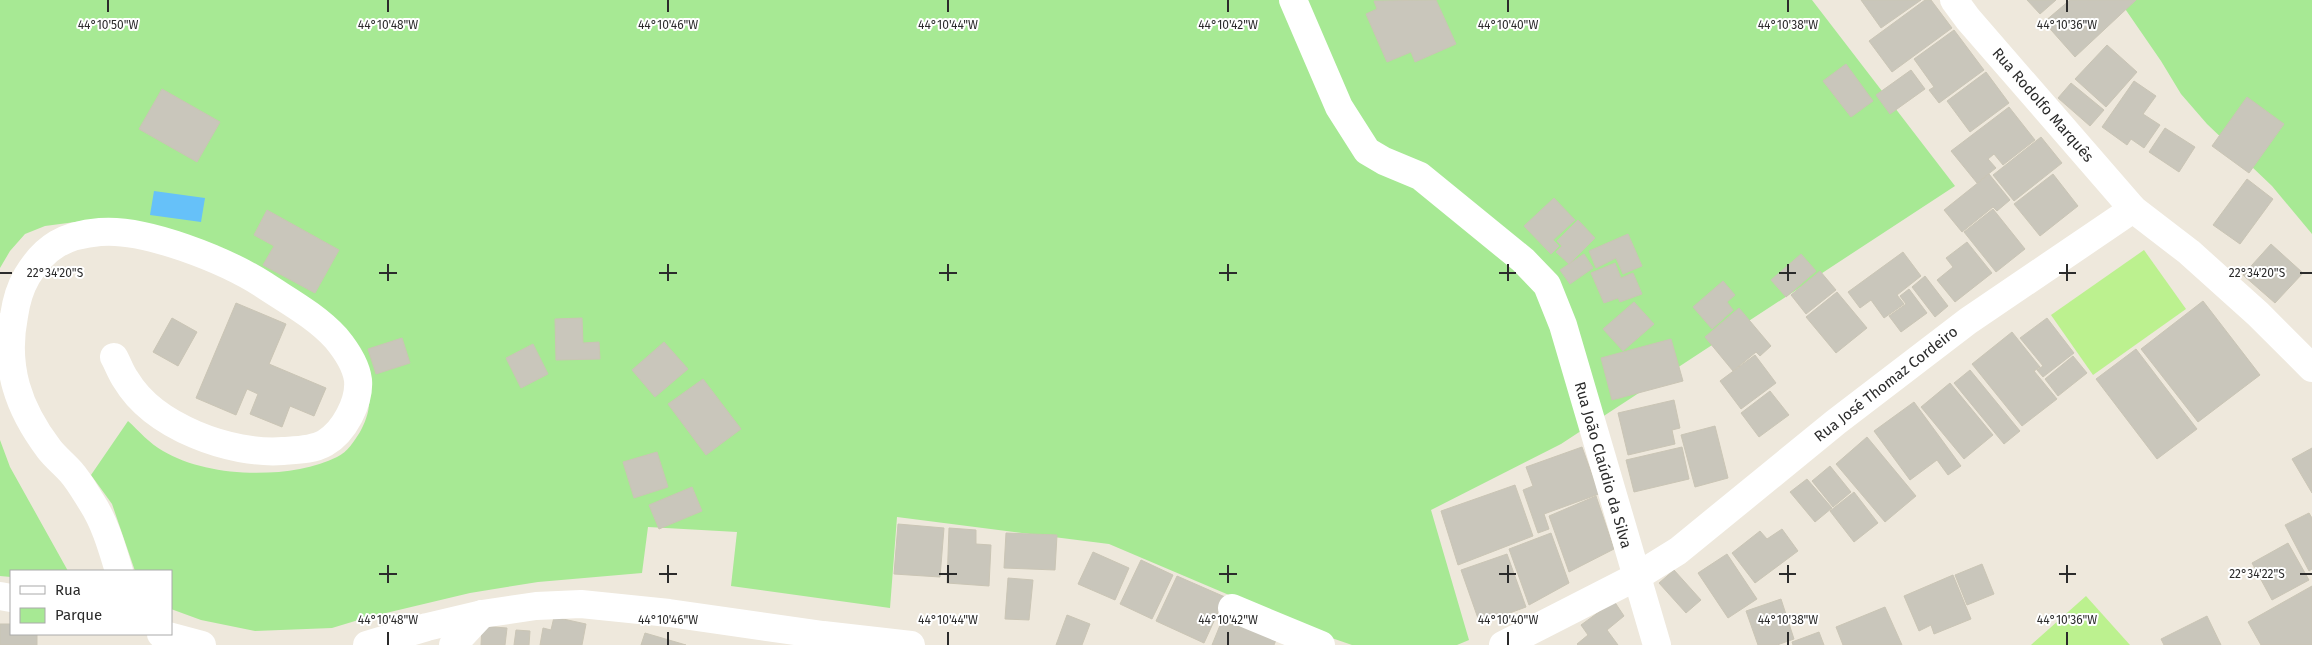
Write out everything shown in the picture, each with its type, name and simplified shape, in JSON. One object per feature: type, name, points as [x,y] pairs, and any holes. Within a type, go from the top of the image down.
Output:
[{"type":"street","name":"Rua João Claúdio da Silva","points":[[1294,0],[1339,107],[1366,150],[1384,161],[1420,176],[1523,260],[1547,285],[1563,325],[1657,645]]},
{"type":"street","name":"Rua Rodolfo Marquês","points":[[1954,0],[1968,19],[2133,209]]},
{"type":"street","points":[[2133,209],[2189,252],[2258,314],[2312,368]]},
{"type":"street","name":"Rua José Thomaz Cordeiro","points":[[1503,645],[1636,577],[1678,551],[1836,422],[1968,321],[2133,209]]},
{"type":"street","points":[[114,357],[126,382],[163,417],[191,434],[233,446],[269,452],[302,449],[324,444],[342,429],[354,403],[358,382],[351,359],[336,338],[303,310],[257,281],[209,257],[130,232],[101,232],[74,236],[52,246],[36,260],[24,281],[16,302],[9,357],[13,381],[22,406],[32,423],[50,450],[71,472],[94,505],[110,540],[119,570]]},
{"type":"street","points":[[367,645],[427,627],[482,614],[536,606],[581,604],[669,613],[911,645]]},
{"type":"street","points":[[1232,608],[1321,645]]},
{"type":"street","points":[[453,645],[482,614]]},
{"type":"street","points":[[164,635],[202,645]]},
{"type":"green space","points":[[0,0],[1812,0],[1955,186],[1561,444],[1431,510],[1469,640],[1457,645],[1352,645],[1323,635],[1109,544],[897,517],[890,608],[731,586],[737,532],[648,527],[642,573],[538,582],[470,593],[365,618],[332,628],[255,631],[201,620],[172,609],[172,570],[135,570],[112,504],[91,475],[128,421],[149,441],[163,451],[181,460],[225,471],[249,473],[296,470],[341,455],[353,443],[360,432],[369,408],[367,385],[352,337],[98,219],[45,226],[25,234],[10,251],[0,268]]},
{"type":"green space","points":[[2119,0],[2312,0],[2312,234],[2272,186],[2207,124],[2181,94]]},
{"type":"green space","points":[[2144,250],[2186,309],[2093,375],[2051,315]]},
{"type":"green space","points":[[0,440],[10,467],[67,570],[10,570],[10,577],[0,576]]},
{"type":"green space","points":[[2086,596],[2130,645],[2031,645]]},
{"type":"water","points":[[154,191],[205,198],[201,222],[150,215]]},
{"type":"building","points":[[1436,0],[1456,44],[1415,62],[1411,52],[1387,62],[1366,14],[1377,9],[1374,1]]},
{"type":"building","points":[[1861,0],[1921,0],[1881,28]]},
{"type":"building","points":[[1925,0],[1931,0],[1952,28],[1892,72],[1869,41]]},
{"type":"building","points":[[2027,0],[2056,0],[2040,14]]},
{"type":"building","points":[[2070,0],[2136,0],[2075,57],[2044,22]]},
{"type":"building","points":[[1954,30],[1984,70],[1939,103],[1929,90],[1934,87],[1914,59]]},
{"type":"building","points":[[2107,45],[2137,72],[2106,107],[2075,79]]},
{"type":"building","points":[[1846,64],[1873,101],[1851,117],[1823,81]]},
{"type":"building","points":[[1911,70],[1925,89],[1890,114],[1876,95]]},
{"type":"building","points":[[1986,72],[2009,103],[1970,132],[1947,101]]},
{"type":"building","points":[[2134,81],[2156,96],[2143,114],[2160,125],[2144,148],[2131,139],[2127,145],[2102,127]]},
{"type":"building","points":[[2071,83],[2104,110],[2090,126],[2058,98]]},
{"type":"building","points":[[162,89],[220,122],[197,162],[139,129]]},
{"type":"building","points":[[2247,97],[2284,124],[2249,173],[2212,146]]},
{"type":"building","points":[[2009,107],[2035,140],[2003,165],[1994,154],[1988,159],[1996,168],[1977,183],[1951,151]]},
{"type":"building","points":[[2165,128],[2195,147],[2179,172],[2149,152]]},
{"type":"building","points":[[2041,137],[2062,163],[2014,201],[1993,175]]},
{"type":"building","points":[[1989,174],[2010,200],[1997,211],[1993,207],[1962,232],[1944,210]]},
{"type":"building","points":[[2053,174],[2078,206],[2040,236],[2014,204]]},
{"type":"building","points":[[2247,179],[2273,199],[2240,244],[2213,225]]},
{"type":"building","points":[[1554,198],[1575,220],[1553,240],[1559,246],[1551,254],[1524,226]]},
{"type":"building","points":[[1993,209],[2025,249],[1996,272],[1964,232]]},
{"type":"building","points":[[267,210],[339,250],[315,293],[263,265],[274,246],[254,235]]},
{"type":"building","points":[[1578,220],[1595,238],[1569,264],[1556,252],[1562,246],[1557,241]]},
{"type":"building","points":[[1628,234],[1642,266],[1623,274],[1616,258],[1596,268],[1589,251]]},
{"type":"building","points":[[1967,242],[1992,273],[1955,302],[1937,280],[1953,267],[1946,258]]},
{"type":"building","points":[[2271,244],[2303,273],[2275,303],[2243,275]]},
{"type":"building","points":[[1903,252],[1921,276],[1897,295],[1904,304],[1884,318],[1871,300],[1860,308],[1848,292]]},
{"type":"building","points":[[1584,254],[1593,268],[1570,284],[1560,270]]},
{"type":"building","points":[[1801,254],[1816,271],[1786,297],[1771,280]]},
{"type":"building","points":[[1615,263],[1621,278],[1633,273],[1642,294],[1620,302],[1618,298],[1604,303],[1591,273]]},
{"type":"building","points":[[1820,271],[1836,290],[1806,314],[1791,295]]},
{"type":"building","points":[[1925,276],[1948,306],[1935,317],[1912,287]]},
{"type":"building","points":[[1723,281],[1735,295],[1727,302],[1733,310],[1712,329],[1693,307]]},
{"type":"building","points":[[1909,289],[1927,313],[1901,332],[1889,316],[1906,304],[1900,296]]},
{"type":"building","points":[[1837,292],[1867,328],[1836,353],[1806,317]]},
{"type":"building","points":[[2203,301],[2260,375],[2198,422],[2141,349]]},
{"type":"building","points":[[1634,302],[1654,324],[1623,351],[1603,329]]},
{"type":"building","points":[[236,303],[286,324],[269,364],[326,388],[314,416],[290,406],[282,427],[250,414],[258,394],[247,389],[236,415],[196,398]]},
{"type":"building","points":[[1739,308],[1771,346],[1760,356],[1756,352],[1733,371],[1705,337]]},
{"type":"building","points":[[172,318],[197,332],[178,366],[153,352]]},
{"type":"building","points":[[582,318],[583,343],[599,342],[600,359],[556,360],[555,319]]},
{"type":"building","points":[[2047,318],[2074,353],[2043,377],[2037,370],[2043,366],[2020,338]]},
{"type":"building","points":[[2012,332],[2040,367],[2034,371],[2057,399],[2022,426],[1972,364]]},
{"type":"building","points":[[402,338],[410,363],[376,374],[368,349]]},
{"type":"building","points":[[1671,339],[1683,381],[1612,400],[1601,358]]},
{"type":"building","points":[[664,342],[688,369],[655,397],[632,370]]},
{"type":"building","points":[[533,344],[548,374],[521,388],[506,358]]},
{"type":"building","points":[[2136,349],[2197,429],[2157,459],[2096,379]]},
{"type":"building","points":[[1755,355],[1776,383],[1741,409],[1720,381]]},
{"type":"building","points":[[2073,356],[2087,373],[2058,396],[2045,379]]},
{"type":"building","points":[[1970,370],[2020,431],[2004,444],[1954,383]]},
{"type":"building","points":[[703,379],[741,429],[706,455],[668,404]]},
{"type":"building","points":[[1950,383],[1993,435],[1964,459],[1921,407]]},
{"type":"building","points":[[1770,391],[1789,415],[1759,437],[1741,413]]},
{"type":"building","points":[[1674,400],[1680,428],[1672,430],[1675,444],[1628,455],[1618,413]]},
{"type":"building","points":[[1914,402],[1961,466],[1948,475],[1937,460],[1910,480],[1874,431]]},
{"type":"building","points":[[1715,426],[1728,478],[1695,487],[1681,435]]},
{"type":"building","points":[[1867,437],[1916,496],[1885,522],[1836,464]]},
{"type":"building","points":[[1582,447],[1599,494],[1544,514],[1549,529],[1538,533],[1523,490],[1533,486],[1526,467]]},
{"type":"building","points":[[1682,447],[1689,479],[1634,492],[1626,460]]},
{"type":"building","points":[[2312,448],[2312,493],[2292,459]]},
{"type":"building","points":[[657,452],[668,487],[634,498],[623,462]]},
{"type":"building","points":[[1830,466],[1851,492],[1833,507],[1812,481]]},
{"type":"building","points":[[1807,479],[1832,508],[1815,522],[1790,492]]},
{"type":"building","points":[[1515,485],[1533,536],[1458,565],[1441,511]]},
{"type":"building","points":[[692,487],[702,511],[659,529],[649,505]]},
{"type":"building","points":[[1854,492],[1878,523],[1854,542],[1830,511]]},
{"type":"building","points":[[1596,496],[1614,549],[1569,572],[1549,516]]},
{"type":"building","points":[[2309,513],[2312,518],[2312,569],[2309,571],[2285,525]]},
{"type":"building","points":[[898,524],[944,528],[940,577],[894,574]]},
{"type":"building","points":[[949,528],[976,530],[976,544],[991,545],[989,586],[947,583]]},
{"type":"building","points":[[1782,529],[1798,551],[1755,583],[1732,553],[1760,531],[1767,539]]},
{"type":"building","points":[[1006,533],[1057,535],[1055,570],[1004,568]]},
{"type":"building","points":[[1551,533],[1569,583],[1529,605],[1509,549]]},
{"type":"building","points":[[2288,543],[2309,580],[2272,600],[2252,563]]},
{"type":"building","points":[[1093,552],[1129,568],[1115,600],[1078,584]]},
{"type":"building","points":[[1507,554],[1526,607],[1480,624],[1461,570]]},
{"type":"building","points":[[1727,554],[1757,599],[1728,618],[1698,573]]},
{"type":"building","points":[[1141,560],[1173,575],[1152,619],[1120,604]]},
{"type":"building","points":[[1982,564],[1994,594],[1967,605],[1955,575]]},
{"type":"building","points":[[1674,570],[1701,600],[1686,613],[1659,583]]},
{"type":"building","points":[[1953,575],[1971,619],[1934,634],[1931,625],[1919,631],[1904,596]]},
{"type":"building","points":[[1177,576],[1225,597],[1204,643],[1156,621]]},
{"type":"building","points":[[1008,578],[1033,580],[1029,620],[1005,619]]},
{"type":"building","points":[[2312,586],[2312,645],[2261,645],[2248,622]]},
{"type":"building","points":[[1781,599],[1794,639],[1777,645],[1758,645],[1746,611]]},
{"type":"building","points":[[1614,601],[1624,616],[1607,630],[1618,645],[1578,645],[1588,635],[1581,625]]},
{"type":"building","points":[[1885,607],[1902,645],[1843,645],[1836,627]]},
{"type":"building","points":[[1067,615],[1090,624],[1082,645],[1056,645]]},
{"type":"building","points":[[2207,616],[2221,645],[2164,645],[2161,639]]},
{"type":"building","points":[[554,617],[586,624],[582,645],[540,645],[543,628],[551,630]]},
{"type":"building","points":[[1223,618],[1276,640],[1274,645],[1212,645]]},
{"type":"building","points":[[0,624],[10,624],[10,635],[37,635],[37,645],[0,645]]},
{"type":"building","points":[[482,626],[507,628],[505,645],[481,645]]},
{"type":"building","points":[[516,630],[530,631],[529,645],[514,645]]},
{"type":"building","points":[[1819,632],[1824,645],[1793,645],[1792,642]]},
{"type":"building","points":[[645,633],[686,645],[641,645]]}]
